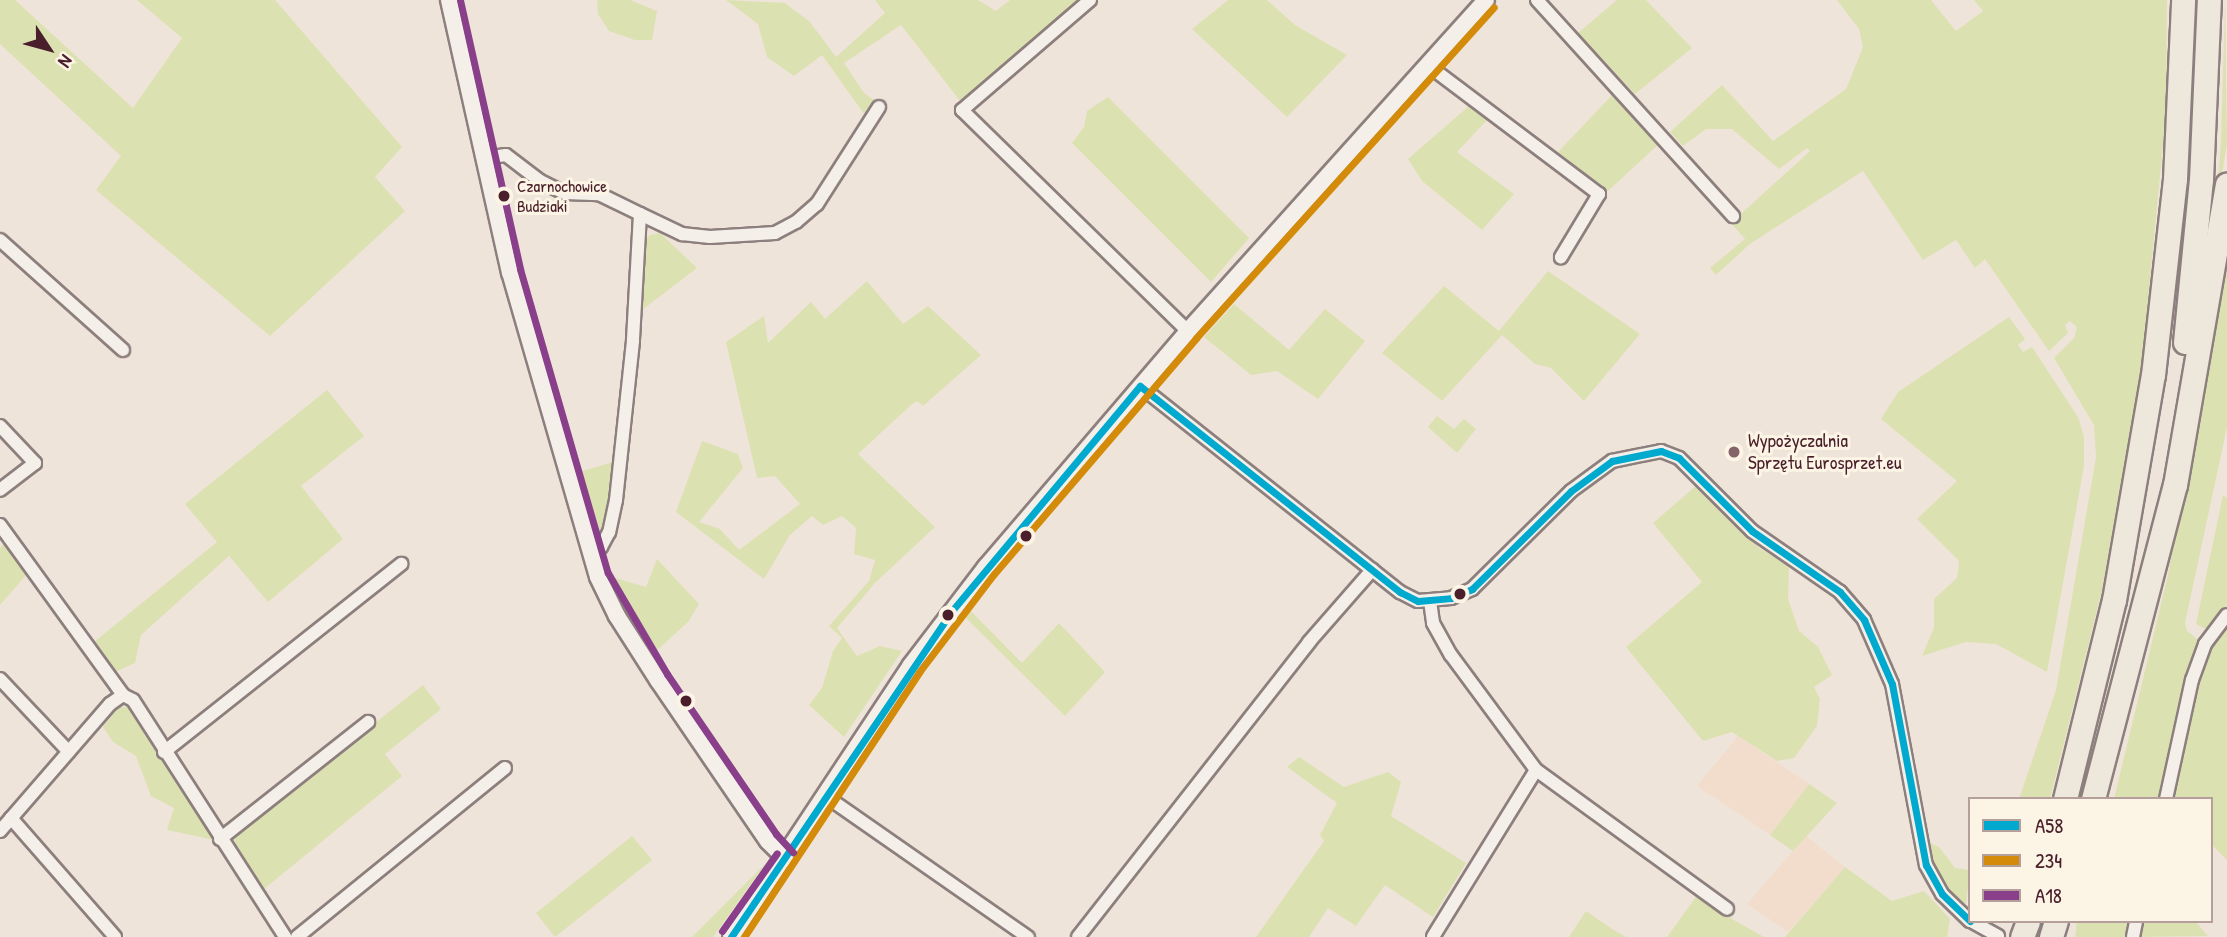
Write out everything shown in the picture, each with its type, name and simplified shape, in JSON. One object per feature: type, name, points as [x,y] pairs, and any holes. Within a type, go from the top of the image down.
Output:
[{"type":"highway","points":[[2065,797],[2114,600],[2154,375],[2175,179],[2183,0]]},
{"type":"highway","points":[[2140,607],[2189,309],[2205,119],[2209,0]]},
{"type":"highway","points":[[2092,797],[2140,607],[2175,485],[2227,184]]},
{"type":"street","points":[[449,0],[510,272],[590,553],[604,593],[626,632],[768,841],[786,859]]},
{"type":"street","points":[[1090,0],[962,110],[1188,331]]},
{"type":"street","points":[[731,937],[950,613],[1188,331],[1486,0]]},
{"type":"street","points":[[1537,0],[1616,82],[1733,216]]},
{"type":"street","points":[[1429,66],[1598,194],[1561,257]]},
{"type":"street","points":[[484,158],[506,155],[540,181],[565,193],[599,194],[682,234],[710,237],[775,233],[796,222],[817,204],[879,107]]},
{"type":"street","points":[[590,553],[605,540],[616,499],[633,341],[640,214]]},
{"type":"street","points":[[0,240],[123,350]]},
{"type":"street","points":[[1140,386],[1409,597],[1430,601],[1472,589],[1571,491],[1612,461],[1661,451],[1679,458],[1741,521],[1840,592],[1864,620],[1892,684],[1926,865],[1942,894],[1968,919]]},
{"type":"street","points":[[0,426],[35,463],[0,490]]},
{"type":"street","points":[[0,526],[123,695],[132,700],[285,937]]},
{"type":"street","points":[[164,752],[401,564]]},
{"type":"street","points":[[1078,937],[1309,642],[1373,570]]},
{"type":"street","points":[[1430,601],[1433,623],[1451,655],[1536,770],[1727,909]]},
{"type":"street","points":[[2165,797],[2192,680],[2205,644],[2227,615]]},
{"type":"street","points":[[0,679],[69,752]]},
{"type":"street","points":[[0,831],[123,695]]},
{"type":"street","points":[[220,839],[368,722]]},
{"type":"street","points":[[297,937],[505,768]]},
{"type":"street","points":[[1433,937],[1536,770]]},
{"type":"street","points":[[827,797],[1028,937]]},
{"type":"street","points":[[11,818],[115,937]]},
{"type":"street","points":[[1974,923],[1998,936]]},
{"type":"shaded area","points":[[1738,736],[1809,784],[1770,835],[1697,786]]},
{"type":"shaded area","points":[[1806,836],[1845,867],[1788,932],[1747,904]]},
{"type":"green space","points":[[0,0],[15,0],[133,108],[182,38],[137,0],[275,0],[402,147],[375,177],[405,211],[270,336],[96,190],[121,156],[0,44]]},
{"type":"green space","points":[[597,0],[630,0],[657,11],[652,40],[635,40],[609,31],[598,14]]},
{"type":"green space","points":[[726,0],[785,3],[810,22],[836,57],[885,13],[875,0],[978,0],[996,11],[1010,0],[1083,0],[961,102],[901,25],[844,63],[864,93],[878,103],[867,118],[822,55],[794,76],[767,57],[758,24]]},
{"type":"green space","points":[[1228,0],[1267,0],[1295,25],[1347,55],[1287,117],[1192,29]]},
{"type":"green space","points":[[1617,0],[1646,0],[1692,48],[1635,94],[1578,33]]},
{"type":"green space","points":[[1837,0],[1931,0],[1956,31],[1983,11],[1974,0],[2167,0],[2166,115],[2141,370],[2102,590],[2050,797],[2020,797],[2056,690],[2096,457],[2094,425],[2054,358],[2074,338],[2077,327],[2070,321],[2065,325],[2068,333],[2049,351],[1985,259],[1975,268],[1956,240],[1923,260],[1863,171],[1750,244],[1716,275],[1710,268],[1745,239],[1731,223],[1810,151],[1807,148],[1779,169],[1732,129],[1706,129],[1683,146],[1670,132],[1722,85],[1773,141],[1846,89],[1863,47],[1859,29]]},
{"type":"green space","points":[[2225,0],[2227,144],[2215,215],[2221,142]]},
{"type":"green space","points":[[1616,91],[1661,142],[1608,191],[1558,152]]},
{"type":"green space","points":[[1108,97],[1249,238],[1211,282],[1072,143],[1084,127],[1087,111]]},
{"type":"green space","points":[[1469,106],[1488,119],[1457,152],[1514,194],[1482,230],[1422,181],[1408,159]]},
{"type":"green space","points":[[660,233],[697,268],[642,310],[641,244],[650,235]]},
{"type":"green space","points":[[2227,238],[2227,427],[2185,623],[2187,631],[2201,642],[2162,797],[2114,797],[2168,575]]},
{"type":"green space","points":[[1548,271],[1640,334],[1584,401],[1551,368],[1535,364],[1502,335],[1442,401],[1382,353],[1444,286],[1499,331]]},
{"type":"green space","points":[[867,281],[903,324],[928,306],[981,355],[923,406],[917,401],[911,405],[858,454],[935,527],[875,583],[837,628],[857,656],[880,646],[902,651],[844,737],[809,705],[822,688],[833,651],[842,638],[829,626],[869,581],[875,560],[854,554],[856,528],[842,516],[823,525],[812,516],[790,535],[764,579],[676,512],[702,441],[738,454],[743,468],[699,522],[720,529],[739,550],[800,504],[775,476],[757,478],[726,342],[764,316],[768,343],[811,302],[825,319]]},
{"type":"green space","points":[[1234,304],[1289,350],[1325,309],[1365,341],[1318,399],[1277,371],[1251,375],[1204,337]]},
{"type":"green space","points":[[2009,317],[2025,339],[2018,345],[2023,352],[2032,347],[2078,417],[2084,437],[2084,466],[2047,672],[1996,644],[1966,642],[1922,656],[1934,628],[1934,599],[1957,578],[1959,561],[1917,519],[1957,481],[1881,419],[1898,392]]},
{"type":"green space","points":[[327,390],[364,436],[301,486],[343,539],[268,602],[229,556],[141,635],[135,663],[115,672],[94,642],[217,542],[185,504]]},
{"type":"green space","points":[[1437,416],[1454,429],[1464,419],[1476,429],[1457,453],[1428,427]]},
{"type":"green space","points":[[613,462],[611,506],[601,536],[594,538],[579,472]]},
{"type":"green space","points":[[1697,485],[1759,548],[1789,566],[1788,599],[1799,631],[1818,647],[1832,675],[1814,687],[1820,699],[1817,726],[1794,758],[1777,761],[1732,732],[1703,741],[1626,647],[1702,582],[1653,523]]},
{"type":"green space","points":[[2223,495],[2227,498],[2227,606],[2206,629],[2196,624]]},
{"type":"green space","points":[[4,543],[28,573],[0,605],[0,548]]},
{"type":"green space","points":[[657,559],[699,604],[689,621],[652,655],[640,642],[608,576],[646,587]]},
{"type":"green space","points":[[967,607],[1022,663],[1059,623],[1105,672],[1065,716],[962,614]]},
{"type":"green space","points":[[2227,626],[2227,860],[2213,846],[2213,797],[2171,797],[2209,648]]},
{"type":"green space","points":[[423,685],[441,709],[385,754],[402,776],[264,889],[233,848],[237,832]]},
{"type":"green space","points":[[119,707],[130,707],[219,841],[167,830],[174,808],[151,796],[136,756],[113,742],[103,727]]},
{"type":"green space","points":[[1299,757],[1344,787],[1388,772],[1401,782],[1391,816],[1466,863],[1433,917],[1385,885],[1356,926],[1328,908],[1309,937],[1256,937],[1324,841],[1320,835],[1337,803],[1287,767]]},
{"type":"green space","points":[[1809,784],[1837,803],[1793,851],[1770,835]]},
{"type":"green space","points":[[632,836],[652,860],[555,937],[536,913]]},
{"type":"green space","points":[[1928,842],[1939,847],[1955,868],[1968,870],[1966,904],[1954,896],[1935,868]]},
{"type":"green space","points":[[766,863],[713,937],[692,937]]},
{"type":"green space","points":[[1845,867],[1892,901],[1924,891],[1950,919],[1947,937],[1785,937]]},
{"type":"green space","points":[[1698,894],[1732,919],[1764,937],[1667,937]]},
{"type":"green space","points":[[1586,911],[1612,929],[1626,937],[1569,937]]},
{"type":"green space","points":[[2077,923],[2130,923],[2127,937],[2075,937]]},
{"type":"green space","points":[[2142,923],[2197,923],[2208,936],[2139,937]]},
{"type":"transit line","name":"A18","points":[[460,0],[520,269],[608,573],[667,674],[776,834],[793,852]]},
{"type":"transit line","name":"234","points":[[744,937],[920,671],[994,574],[1196,338],[1494,7]]},
{"type":"transit line","name":"A58","points":[[1140,386],[1400,592],[1418,601],[1451,598],[1472,589],[1571,491],[1612,461],[1661,451],[1679,458],[1752,531],[1840,592],[1864,620],[1892,684],[1926,865],[1942,894],[1968,919]]},
{"type":"transit line","name":"A58","points":[[731,937],[950,613],[1140,386]]},
{"type":"transit line","name":"A18","points":[[722,931],[777,853]]},
{"type":"place","name":"Czarnochowice Budziaki","points":[[504,196]]},
{"type":"place","name":"Wypożyczalnia Sprzętu Eurosprzet.eu","points":[[1734,452]]}]
